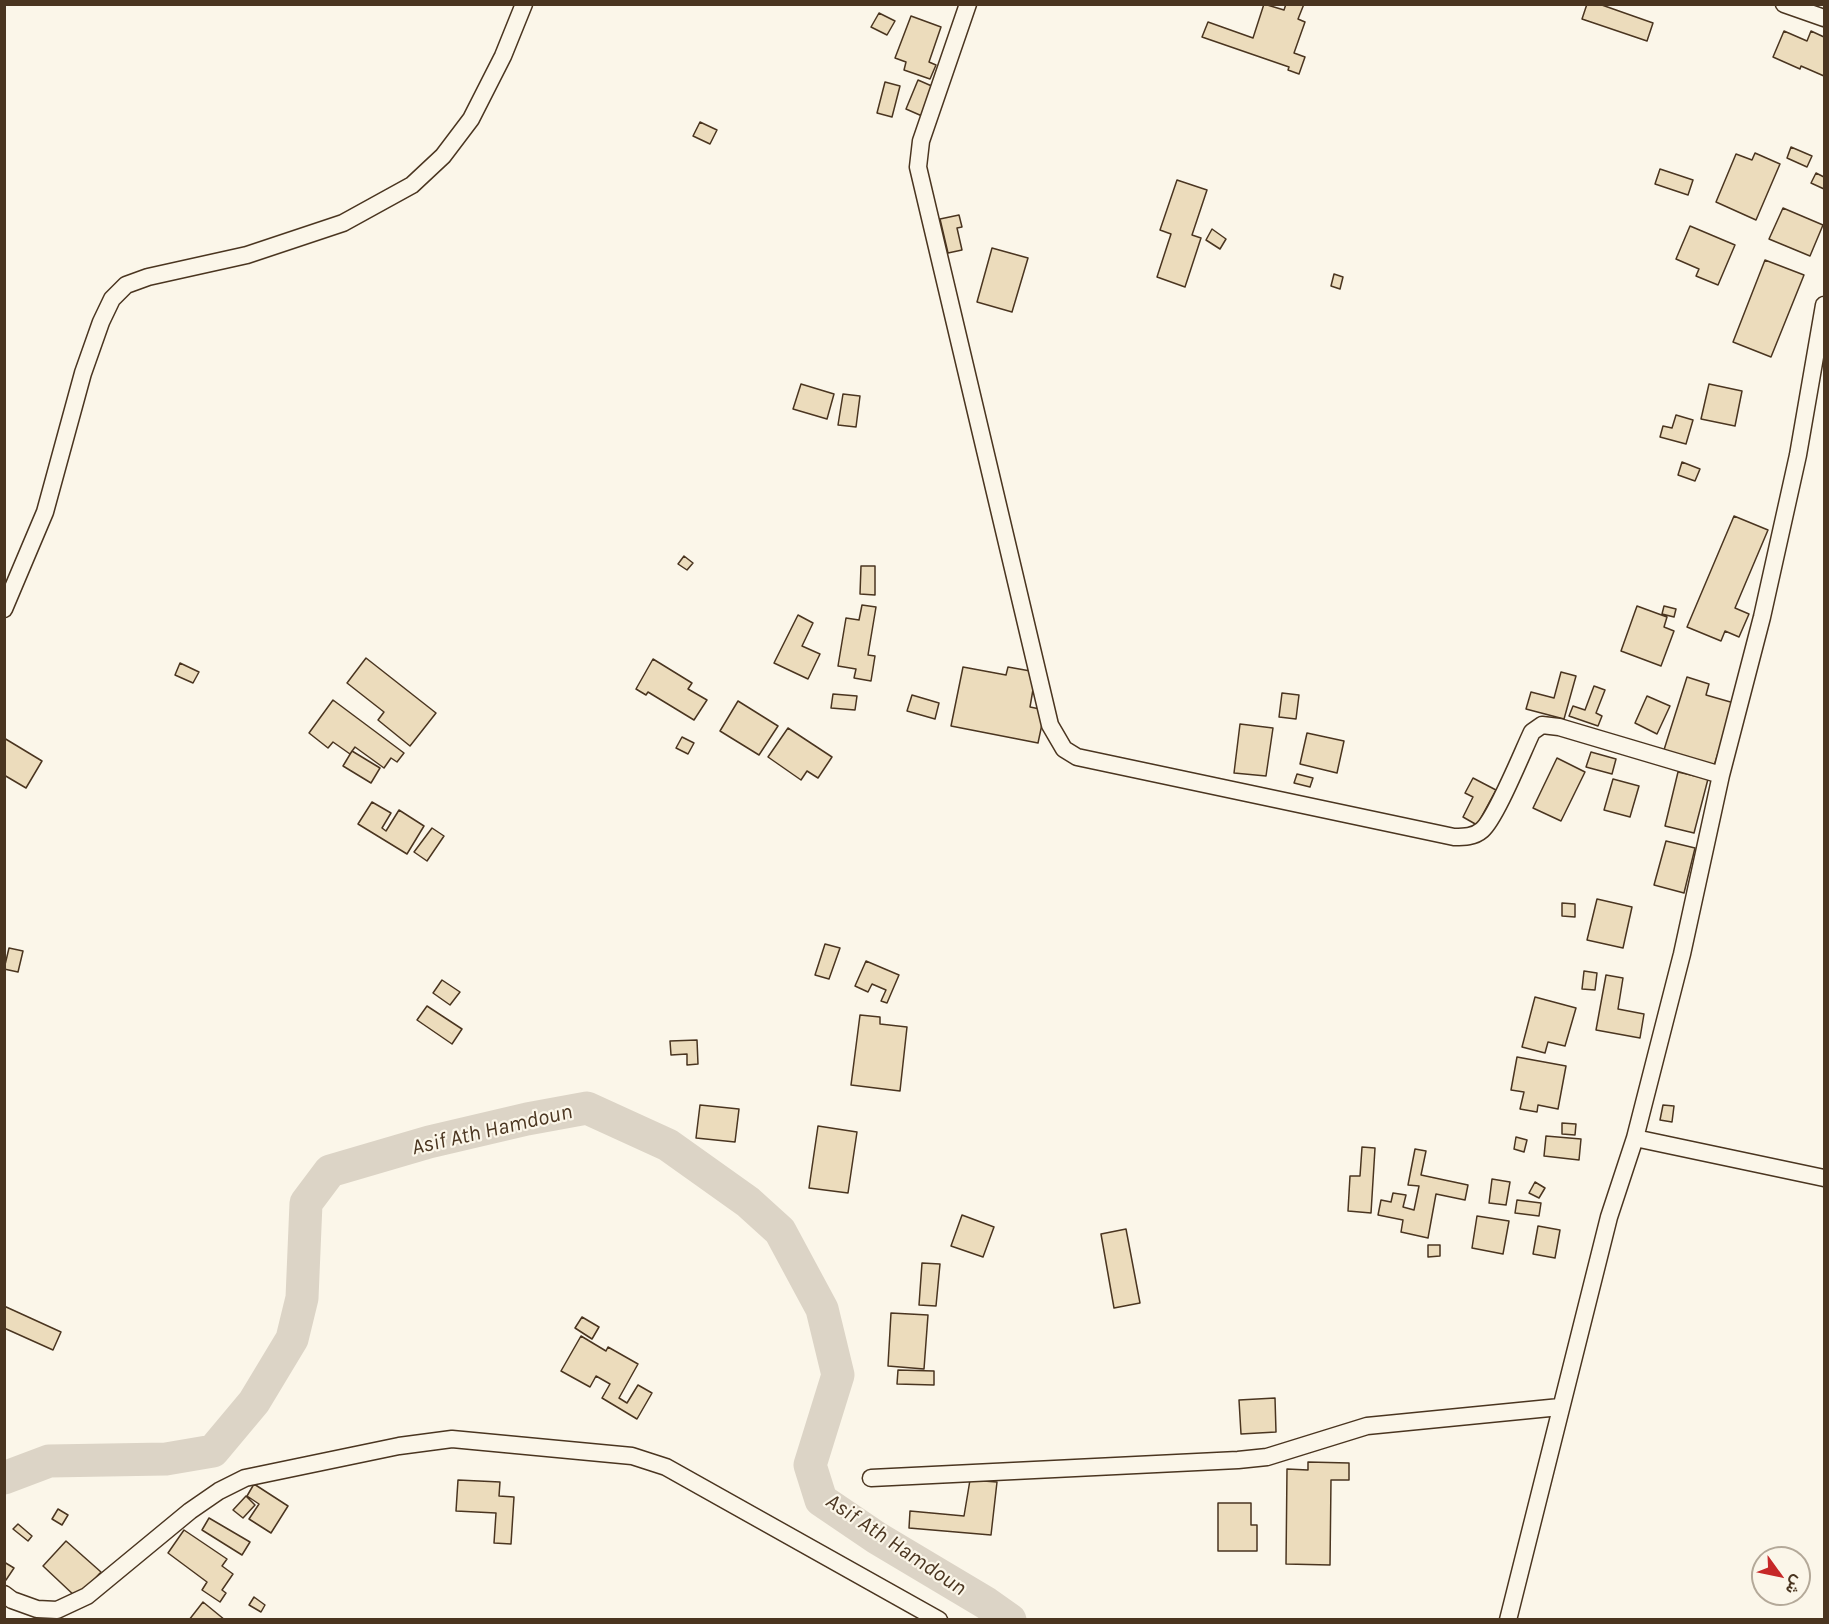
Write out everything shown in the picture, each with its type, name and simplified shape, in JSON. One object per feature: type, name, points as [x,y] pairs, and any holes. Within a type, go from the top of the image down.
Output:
[{"type":"street","points":[[4,609],[45,512],[83,373],[101,322],[112,300],[126,285],[148,277],[247,255],[343,223],[412,185],[442,156],[471,119],[503,56],[524,4]]},
{"type":"street","points":[[968,4],[921,141],[918,167],[1050,726],[1064,749],[1077,757],[1454,837],[1470,837],[1482,830],[1493,813],[1532,732],[1542,725],[1559,727],[1721,775]]},
{"type":"street","points":[[1784,4],[1824,18]]},
{"type":"street","points":[[1508,1620],[1609,1217],[1635,1138],[1682,954],[1721,775],[1762,617],[1795,466],[1824,305]]},
{"type":"street","points":[[1635,1138],[1824,1178]]},
{"type":"street","points":[[871,1478],[1238,1460],[1267,1457],[1367,1426],[1560,1407]]},
{"type":"street","points":[[4,1594],[40,1614],[57,1610],[87,1596],[190,1511],[219,1491],[245,1478],[399,1446],[452,1439],[632,1456],[666,1467],[939,1620]]},
{"type":"building","points":[[1264,4],[1284,10],[1286,4],[1304,4],[1298,19],[1305,22],[1294,53],[1305,57],[1299,74],[1288,70],[1289,67],[1202,37],[1208,22],[1253,38]]},
{"type":"building","points":[[1587,4],[1599,4],[1653,23],[1647,41],[1582,19]]},
{"type":"building","points":[[879,13],[895,21],[887,35],[871,27]]},
{"type":"building","points":[[911,16],[941,27],[929,62],[936,65],[930,79],[904,70],[906,62],[895,58]]},
{"type":"building","points":[[1784,31],[1807,41],[1811,31],[1824,37],[1824,76],[1801,66],[1800,69],[1773,57]]},
{"type":"building","points":[[918,80],[934,87],[922,116],[906,109]]},
{"type":"building","points":[[885,82],[900,86],[892,117],[877,113]]},
{"type":"building","points":[[700,122],[717,130],[710,144],[693,136]]},
{"type":"building","points":[[1791,147],[1812,156],[1807,167],[1787,158]]},
{"type":"building","points":[[1755,153],[1780,164],[1756,220],[1716,202],[1736,154],[1752,160]]},
{"type":"building","points":[[1660,169],[1693,180],[1688,195],[1655,184]]},
{"type":"building","points":[[1816,173],[1824,177],[1824,189],[1811,183]]},
{"type":"building","points":[[1177,180],[1207,190],[1192,235],[1201,238],[1185,287],[1157,277],[1171,234],[1160,230]]},
{"type":"building","points":[[1783,208],[1823,225],[1810,256],[1769,239]]},
{"type":"building","points":[[959,215],[962,227],[957,228],[962,250],[948,253],[940,219]]},
{"type":"building","points":[[1690,226],[1735,245],[1718,285],[1696,276],[1699,269],[1676,259]]},
{"type":"building","points":[[1212,229],[1226,239],[1220,249],[1206,240]]},
{"type":"building","points":[[992,248],[1028,258],[1012,312],[977,302]]},
{"type":"building","points":[[1765,260],[1804,275],[1771,357],[1733,342]]},
{"type":"building","points":[[1334,274],[1343,277],[1340,289],[1331,286]]},
{"type":"building","points":[[801,384],[834,394],[827,419],[793,409]]},
{"type":"building","points":[[1709,384],[1742,391],[1735,426],[1701,419]]},
{"type":"building","points":[[843,394],[860,396],[856,427],[838,425]]},
{"type":"building","points":[[1676,415],[1693,420],[1686,444],[1660,437],[1663,426],[1672,428]]},
{"type":"building","points":[[1682,462],[1700,469],[1695,481],[1678,475]]},
{"type":"building","points":[[1734,516],[1768,530],[1735,608],[1749,614],[1739,637],[1725,631],[1721,641],[1687,627]]},
{"type":"building","points":[[684,556],[693,563],[687,570],[678,564]]},
{"type":"building","points":[[861,566],[875,566],[875,595],[860,594]]},
{"type":"building","points":[[862,605],[876,607],[868,655],[875,656],[871,681],[854,678],[856,669],[838,666],[846,618],[859,620]]},
{"type":"building","points":[[1637,606],[1667,617],[1664,627],[1674,631],[1661,666],[1621,651]]},
{"type":"building","points":[[1664,606],[1676,609],[1674,617],[1662,614]]},
{"type":"building","points":[[798,615],[813,623],[802,646],[820,654],[808,679],[774,663]]},
{"type":"building","points":[[366,658],[436,713],[410,746],[378,720],[384,712],[347,683]]},
{"type":"building","points":[[653,659],[692,683],[688,689],[707,700],[694,720],[648,692],[646,695],[636,689]]},
{"type":"building","points":[[180,663],[199,672],[193,683],[175,675]]},
{"type":"building","points":[[963,667],[1006,675],[1008,667],[1036,672],[1030,707],[1045,710],[1038,743],[951,726]]},
{"type":"building","points":[[1561,672],[1576,676],[1564,719],[1526,709],[1531,692],[1554,698]]},
{"type":"building","points":[[1687,677],[1709,684],[1706,695],[1734,703],[1713,769],[1663,753]]},
{"type":"building","points":[[1594,686],[1605,690],[1596,713],[1602,716],[1598,726],[1569,716],[1573,706],[1585,710]]},
{"type":"building","points":[[1282,693],[1299,695],[1296,719],[1279,717]]},
{"type":"building","points":[[833,694],[857,696],[855,710],[831,708]]},
{"type":"building","points":[[912,695],[939,703],[935,719],[907,711]]},
{"type":"building","points":[[1647,696],[1670,706],[1657,734],[1635,723]]},
{"type":"building","points":[[333,700],[404,753],[397,762],[391,758],[384,768],[355,747],[350,754],[333,742],[328,748],[309,733]]},
{"type":"building","points":[[738,701],[778,726],[759,755],[720,731]]},
{"type":"building","points":[[1240,724],[1273,728],[1266,776],[1234,773]]},
{"type":"building","points":[[788,728],[832,757],[818,778],[807,771],[801,780],[768,757]]},
{"type":"building","points":[[1307,733],[1344,741],[1337,773],[1300,764]]},
{"type":"building","points":[[682,737],[694,743],[688,754],[676,748]]},
{"type":"building","points":[[4,738],[42,761],[26,788],[4,775]]},
{"type":"building","points":[[352,751],[380,768],[371,783],[343,766]]},
{"type":"building","points":[[1591,752],[1616,759],[1612,774],[1586,767]]},
{"type":"building","points":[[1557,758],[1585,772],[1561,821],[1533,808]]},
{"type":"building","points":[[1678,772],[1708,779],[1694,833],[1665,826]]},
{"type":"building","points":[[1297,774],[1313,778],[1310,787],[1294,783]]},
{"type":"building","points":[[1473,778],[1496,790],[1477,825],[1463,817],[1473,797],[1465,793]]},
{"type":"building","points":[[1613,779],[1639,786],[1630,817],[1604,810]]},
{"type":"building","points":[[372,802],[391,813],[382,828],[386,831],[399,810],[424,826],[407,854],[358,824]]},
{"type":"building","points":[[432,828],[444,836],[427,861],[414,852]]},
{"type":"building","points":[[1666,841],[1695,848],[1684,893],[1654,885]]},
{"type":"building","points":[[1597,899],[1632,907],[1623,948],[1587,940]]},
{"type":"building","points":[[1562,903],[1575,904],[1575,917],[1562,916]]},
{"type":"building","points":[[825,944],[840,948],[829,979],[815,975]]},
{"type":"building","points":[[9,948],[23,951],[18,972],[4,969]]},
{"type":"building","points":[[866,961],[899,975],[887,1003],[881,1001],[886,990],[872,984],[868,992],[855,986]]},
{"type":"building","points":[[1584,971],[1597,973],[1595,990],[1582,989]]},
{"type":"building","points":[[1606,975],[1623,978],[1618,1009],[1644,1014],[1640,1038],[1596,1030]]},
{"type":"building","points":[[442,980],[460,992],[450,1005],[433,993]]},
{"type":"building","points":[[1535,997],[1576,1008],[1565,1046],[1548,1042],[1545,1053],[1522,1047]]},
{"type":"building","points":[[427,1006],[462,1029],[452,1044],[417,1020]]},
{"type":"building","points":[[860,1015],[880,1017],[880,1024],[907,1027],[900,1091],[851,1085]]},
{"type":"building","points":[[697,1040],[698,1064],[687,1065],[687,1054],[671,1055],[670,1041]]},
{"type":"building","points":[[1517,1057],[1566,1066],[1558,1109],[1538,1105],[1537,1112],[1520,1109],[1524,1092],[1511,1090]]},
{"type":"building","points":[[700,1105],[739,1109],[735,1142],[696,1138]]},
{"type":"building","points":[[1663,1105],[1674,1106],[1672,1122],[1660,1120]]},
{"type":"building","points":[[1562,1123],[1576,1124],[1575,1135],[1562,1134]]},
{"type":"building","points":[[818,1126],[857,1132],[848,1193],[809,1188]]},
{"type":"building","points":[[1546,1136],[1581,1139],[1579,1160],[1544,1156]]},
{"type":"building","points":[[1516,1137],[1527,1140],[1524,1152],[1514,1149]]},
{"type":"building","points":[[1362,1147],[1375,1148],[1371,1213],[1348,1211],[1350,1176],[1360,1176]]},
{"type":"building","points":[[1415,1149],[1426,1151],[1421,1175],[1468,1185],[1465,1200],[1436,1194],[1428,1238],[1401,1232],[1403,1220],[1378,1215],[1381,1200],[1391,1202],[1393,1193],[1406,1195],[1403,1207],[1414,1210],[1419,1186],[1408,1185]]},
{"type":"building","points":[[1492,1179],[1510,1182],[1506,1205],[1489,1203]]},
{"type":"building","points":[[1535,1182],[1545,1188],[1539,1198],[1529,1193]]},
{"type":"building","points":[[1517,1200],[1541,1203],[1539,1216],[1515,1213]]},
{"type":"building","points":[[962,1215],[994,1227],[983,1257],[951,1246]]},
{"type":"building","points":[[1477,1216],[1509,1221],[1503,1254],[1472,1248]]},
{"type":"building","points":[[1538,1226],[1560,1230],[1555,1258],[1533,1254]]},
{"type":"building","points":[[1126,1229],[1140,1303],[1114,1308],[1101,1234]]},
{"type":"building","points":[[1428,1245],[1440,1245],[1440,1256],[1428,1257]]},
{"type":"building","points":[[922,1263],[940,1264],[936,1306],[919,1305]]},
{"type":"building","points":[[4,1306],[61,1332],[53,1350],[4,1328]]},
{"type":"building","points":[[891,1313],[928,1315],[924,1369],[888,1366]]},
{"type":"building","points":[[582,1317],[599,1327],[592,1339],[575,1328]]},
{"type":"building","points":[[581,1336],[606,1351],[608,1347],[638,1364],[619,1398],[627,1403],[638,1385],[652,1393],[637,1419],[602,1398],[610,1384],[596,1376],[590,1387],[561,1371]]},
{"type":"building","points":[[898,1370],[934,1371],[934,1385],[897,1384]]},
{"type":"building","points":[[1275,1398],[1276,1432],[1241,1434],[1239,1400]]},
{"type":"building","points":[[1308,1462],[1349,1463],[1349,1480],[1331,1480],[1330,1565],[1286,1564],[1287,1469],[1308,1470]]},
{"type":"building","points":[[458,1480],[500,1482],[499,1496],[514,1497],[511,1544],[494,1543],[496,1513],[456,1511]]},
{"type":"building","points":[[970,1480],[997,1482],[991,1535],[909,1528],[910,1511],[964,1516]]},
{"type":"building","points":[[254,1484],[288,1506],[271,1533],[249,1519],[259,1504],[247,1496]]},
{"type":"building","points":[[246,1496],[255,1505],[243,1518],[233,1510]]},
{"type":"building","points":[[1218,1503],[1251,1503],[1251,1525],[1257,1525],[1257,1551],[1218,1551]]},
{"type":"building","points":[[58,1509],[68,1515],[62,1525],[52,1519]]},
{"type":"building","points":[[209,1518],[250,1542],[242,1555],[202,1530]]},
{"type":"building","points":[[18,1524],[32,1536],[28,1541],[13,1529]]},
{"type":"building","points":[[184,1530],[227,1559],[222,1566],[233,1574],[222,1590],[226,1593],[220,1602],[202,1590],[207,1582],[168,1553]]},
{"type":"building","points":[[66,1541],[101,1572],[77,1598],[43,1566]]},
{"type":"building","points":[[4,1562],[14,1568],[6,1580],[4,1579]]},
{"type":"building","points":[[254,1597],[265,1605],[261,1612],[249,1605]]},
{"type":"building","points":[[203,1602],[225,1620],[189,1620]]},
{"type":"waterway","name":"Asif Ath Hamdoun","points":[[4,1478],[49,1461],[166,1459],[213,1451],[254,1402],[292,1339],[302,1298],[306,1203],[330,1171],[429,1142],[527,1119],[587,1108],[668,1145],[748,1202],[780,1231],[822,1309],[838,1375],[810,1465],[821,1500],[877,1538],[986,1603],[1010,1620]]}]
